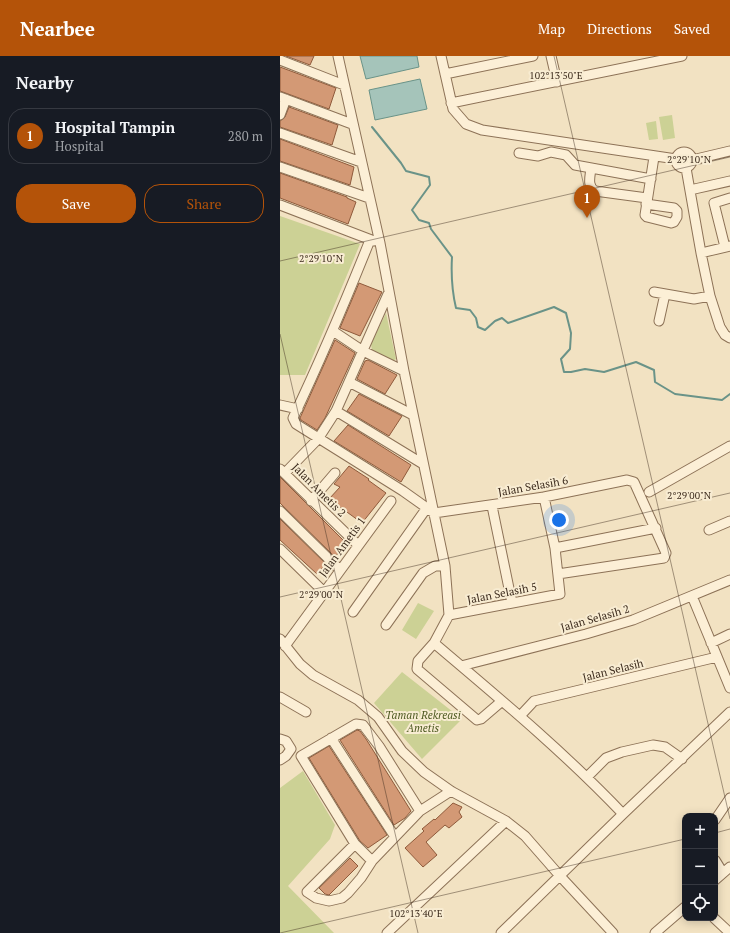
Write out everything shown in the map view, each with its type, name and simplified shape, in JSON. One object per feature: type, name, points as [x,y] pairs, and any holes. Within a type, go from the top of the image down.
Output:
[{"type":"street","points":[[338,56],[352,124],[380,243],[388,294],[423,464],[430,511],[445,566],[449,615],[434,643],[418,661],[417,669],[477,720],[481,719],[502,701]]},
{"type":"street","points":[[441,56],[453,109],[466,124],[482,130],[676,160]]},
{"type":"street","points":[[445,74],[523,57],[534,56]]},
{"type":"street","points":[[551,56],[557,82]]},
{"type":"street","points":[[451,103],[557,82],[652,59],[682,56]]},
{"type":"street","points":[[280,60],[344,85]]},
{"type":"street","points":[[280,115],[283,98],[352,124]]},
{"type":"street","points":[[280,133],[361,162]]},
{"type":"street","points":[[686,168],[692,160],[730,151]]},
{"type":"street","points":[[519,154],[538,156],[551,152],[566,154],[574,165],[651,178]]},
{"type":"street","points":[[676,160],[678,155],[682,152],[687,153],[692,160]]},
{"type":"street","points":[[591,168],[589,184],[591,189],[647,201],[654,157]]},
{"type":"street","points":[[676,160],[679,166],[686,168]]},
{"type":"street","points":[[280,168],[369,198]]},
{"type":"street","points":[[686,168],[710,296],[720,328],[725,335],[730,338]]},
{"type":"street","points":[[690,190],[730,181]]},
{"type":"street","points":[[701,253],[727,247],[714,203],[730,198]]},
{"type":"street","points":[[280,205],[380,243]]},
{"type":"street","points":[[370,240],[310,385],[293,418],[296,424],[318,439],[403,491],[430,511]]},
{"type":"street","points":[[654,292],[694,299],[710,296]]},
{"type":"street","points":[[282,472],[318,439],[336,411],[388,294]]},
{"type":"street","points":[[659,320],[665,294]]},
{"type":"street","points":[[333,331],[363,350],[404,371]]},
{"type":"street","points":[[349,382],[413,414]]},
{"type":"street","points":[[280,405],[298,409]]},
{"type":"street","points":[[336,411],[423,464]]},
{"type":"street","points":[[649,492],[730,446]]},
{"type":"street","name":"Jalan Ametis 2","points":[[282,472],[358,545]]},
{"type":"street","points":[[312,501],[335,473]]},
{"type":"street","name":"Jalan Selasih 6","points":[[430,511],[492,506],[627,480],[634,482],[656,528]]},
{"type":"street","points":[[544,497],[558,574],[664,558],[666,553],[656,528],[554,548]]},
{"type":"street","name":"Jalan Ametis 1","points":[[281,641],[324,592],[390,502]]},
{"type":"street","points":[[492,506],[512,603]]},
{"type":"street","points":[[353,612],[430,511]]},
{"type":"street","points":[[280,512],[340,570]]},
{"type":"street","points":[[709,530],[730,521]]},
{"type":"street","points":[[280,549],[324,592]]},
{"type":"street","points":[[386,625],[423,573],[436,566],[445,566]]},
{"type":"street","name":"Jalan Selasih 5","points":[[449,615],[560,594],[558,574]]},
{"type":"street","name":"Jalan Selasih 2","points":[[461,666],[575,637],[633,620],[730,580]]},
{"type":"street","points":[[692,596],[730,688]]},
{"type":"street","points":[[711,642],[730,634]]},
{"type":"street","points":[[281,641],[300,664],[313,675],[358,700],[378,717],[402,751],[424,772],[452,791],[506,821],[525,836],[613,933]]},
{"type":"street","points":[[434,643],[520,716],[587,777],[623,814]]},
{"type":"street","name":"Jalan Selasih","points":[[520,716],[534,701],[717,657]]},
{"type":"street","points":[[280,697],[306,712]]},
{"type":"street","points":[[501,933],[730,712]]},
{"type":"street","points":[[372,861],[355,844],[301,756],[356,724],[363,725],[420,811]]},
{"type":"street","points":[[331,738],[395,837]]},
{"type":"street","points":[[280,739],[286,741],[291,749],[286,756],[280,760]]},
{"type":"street","points":[[587,777],[606,758],[622,752],[652,745],[665,747],[682,759]]},
{"type":"street","points":[[355,844],[307,892],[316,898],[328,901],[342,898],[361,878],[372,861],[420,811],[452,791]]},
{"type":"street","points":[[718,816],[730,798]]},
{"type":"street","points":[[386,933],[506,821]]},
{"type":"street","points":[[718,862],[727,870],[718,878]]},
{"type":"street","points":[[655,933],[682,910]]},
{"type":"street","points":[[717,921],[730,933]]},
{"type":"green space","points":[[672,115],[675,138],[663,140],[659,117]]},
{"type":"green space","points":[[656,121],[658,139],[649,140],[646,123]]},
{"type":"green space","points":[[280,216],[360,244],[305,375],[280,375]]},
{"type":"green space","points":[[386,313],[396,359],[391,362],[372,351],[371,344]]},
{"type":"green space","points":[[418,603],[434,611],[416,639],[402,630]]},
{"type":"green space","name":"Taman Rekreasi Ametis","points":[[402,672],[462,719],[422,759],[374,703]]},
{"type":"green space","points":[[303,771],[335,825],[330,839],[288,886],[334,933],[280,933],[280,788]]},
{"type":"water","points":[[360,56],[417,56],[419,67],[366,79]]},
{"type":"water","points":[[420,79],[427,109],[375,120],[369,90]]},
{"type":"building","points":[[286,56],[314,56],[310,65]]},
{"type":"building","points":[[280,67],[336,88],[329,109],[280,91]]},
{"type":"building","points":[[289,107],[338,125],[332,145],[280,127],[280,121],[285,117]]},
{"type":"building","points":[[280,139],[354,167],[350,185],[280,161]]},
{"type":"building","points":[[280,173],[347,197],[356,202],[348,224],[280,198]]},
{"type":"building","points":[[359,283],[382,292],[360,336],[340,328]]},
{"type":"building","points":[[335,340],[355,353],[325,418],[317,430],[300,418]]},
{"type":"building","points":[[368,360],[397,375],[385,394],[357,379],[365,361]]},
{"type":"building","points":[[359,394],[402,416],[389,436],[347,411]]},
{"type":"building","points":[[348,425],[411,465],[401,482],[334,441]]},
{"type":"building","points":[[349,466],[369,479],[368,480],[386,493],[362,523],[329,499],[340,487],[334,484]]},
{"type":"building","points":[[280,477],[346,543],[335,557],[280,503]]},
{"type":"building","points":[[280,519],[326,564],[317,574],[280,540]]},
{"type":"building","points":[[357,730],[360,731],[366,739],[411,811],[405,818],[394,825],[340,740]]},
{"type":"building","points":[[329,746],[387,835],[368,848],[360,841],[309,758]]},
{"type":"building","points":[[453,803],[462,807],[459,812],[462,817],[449,828],[445,825],[426,842],[437,855],[423,867],[405,848],[424,831],[422,829],[434,819],[435,820]]},
{"type":"building","points":[[350,858],[358,866],[329,895],[325,894],[319,888]]},
{"type":"waterway","points":[[372,127],[406,171],[429,177],[430,185],[412,210],[419,220],[429,223],[431,229],[452,257],[452,282],[456,308],[470,310],[476,318],[478,327],[485,330],[495,321],[502,318],[508,323],[554,307],[566,313],[571,333],[570,349],[561,359],[564,372],[585,369],[604,372],[636,362],[654,370],[655,382],[675,394],[722,400],[730,394]]},
{"type":"place","name":"Hospital Tampin","points":[[587,218]]}]
